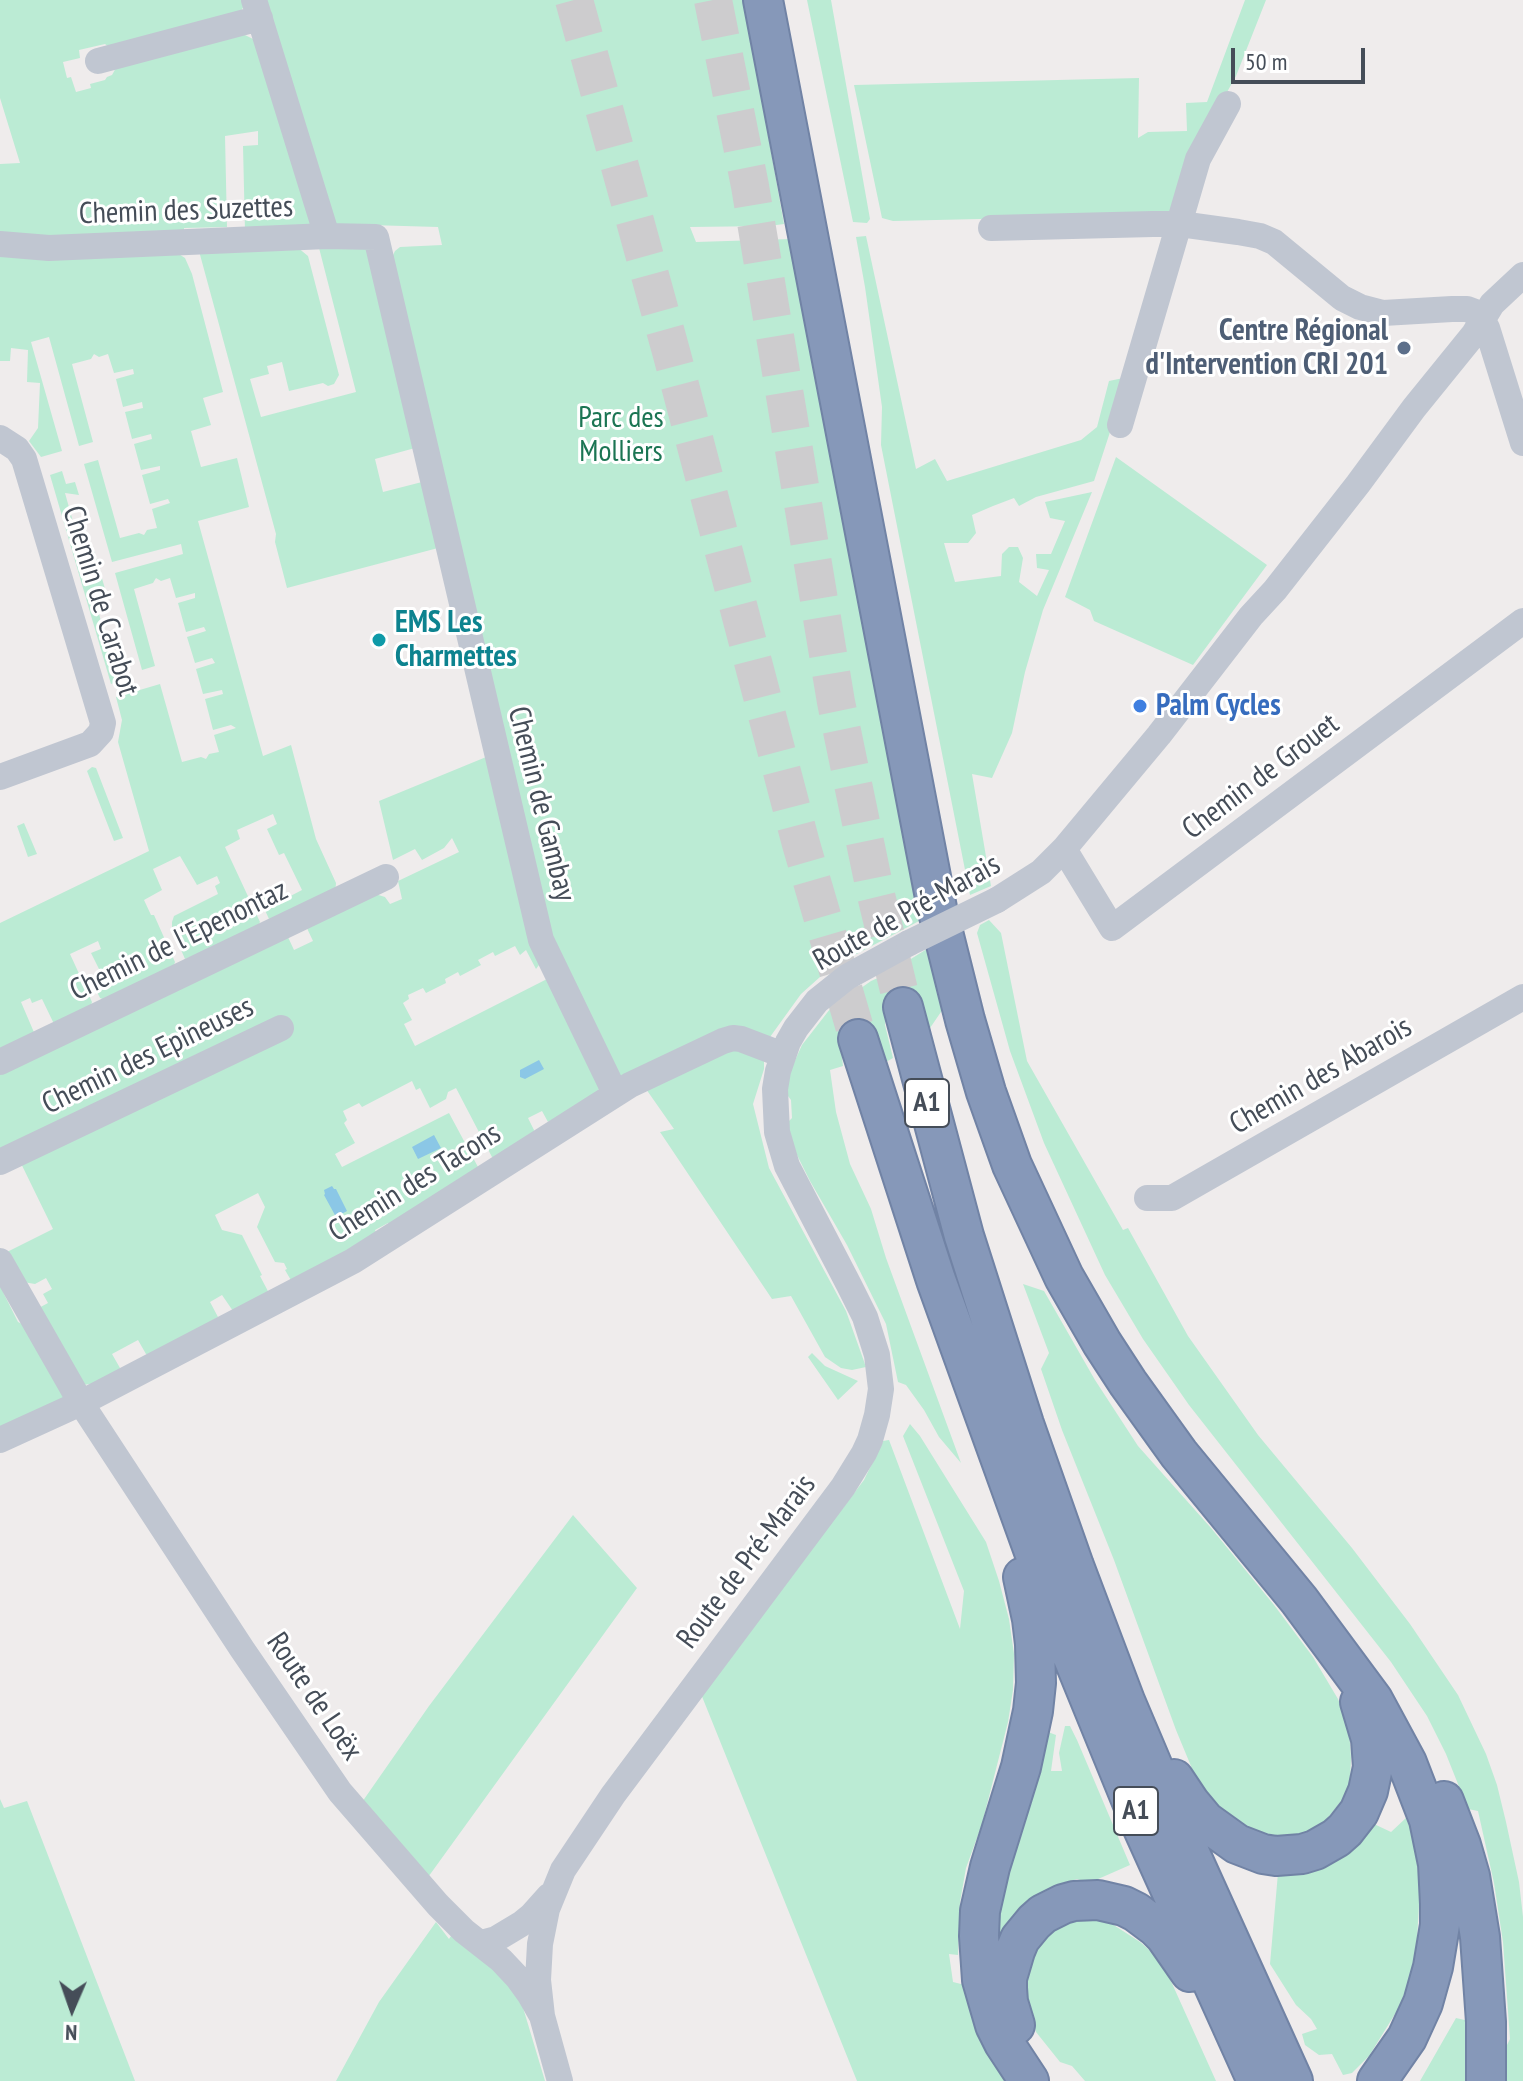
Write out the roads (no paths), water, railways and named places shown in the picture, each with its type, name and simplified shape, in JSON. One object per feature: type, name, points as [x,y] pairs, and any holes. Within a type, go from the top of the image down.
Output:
[{"type":"highway","points":[[763,0],[937,908],[965,1020],[1012,1165],[1064,1277],[1128,1383],[1179,1454],[1299,1600],[1378,1707],[1407,1763],[1429,1820],[1440,1883],[1440,1925],[1428,1985],[1407,2038],[1377,2081]]},
{"type":"highway","points":[[782,0],[950,885],[984,1020],[1014,1114],[1061,1225],[1126,1342],[1200,1449],[1354,1640],[1402,1712],[1438,1787],[1461,1845],[1476,1908],[1484,1977],[1486,2081]]},
{"type":"highway","name":"A1","points":[[903,1007],[951,1189],[993,1331],[1074,1566],[1125,1701],[1183,1838],[1293,2081]]},
{"type":"highway","name":"A1","points":[[858,1039],[936,1280],[1067,1643],[1121,1778],[1254,2074]]},
{"type":"highway","points":[[985,1419],[1032,1619],[1036,1664],[1029,1737],[980,1911],[980,1955],[982,1980],[995,2025],[1029,2081]]},
{"type":"highway","points":[[1125,1701],[1184,1795],[1205,1821],[1224,1837],[1250,1850],[1276,1856],[1302,1854],[1324,1845],[1345,1830],[1359,1812],[1371,1780],[1368,1724],[1335,1648]]},
{"type":"highway","points":[[1397,2081],[1420,2044],[1438,2005],[1454,1935],[1455,1885],[1449,1835],[1438,1787]]},
{"type":"highway","points":[[1050,2081],[1018,2034],[1008,2002],[1007,1978],[1020,1939],[1034,1922],[1063,1904],[1086,1900],[1124,1906],[1156,1927],[1173,1945],[1254,2074]]},
{"type":"street","points":[[98,61],[257,9],[327,236]]},
{"type":"street","points":[[1120,425],[1180,224],[1185,197],[1198,159],[1228,104]]},
{"type":"street","points":[[991,228],[1180,224],[1260,236],[1274,242],[1342,298],[1360,307],[1383,313],[1467,309],[1475,312],[1482,319],[1490,338],[1523,443]]},
{"type":"street","name":"Chemin des Suzettes","points":[[0,244],[49,248],[327,236],[376,237]]},
{"type":"street","name":"Chemin de Gambay","points":[[376,237],[541,940],[615,1093]]},
{"type":"street","name":"Route de Pré-Marais","points":[[554,1889],[578,1846],[613,1795],[843,1487],[864,1453],[874,1429],[881,1389],[872,1336],[787,1166],[777,1132],[775,1089],[783,1055],[796,1028],[824,994],[847,977],[997,900],[1041,872],[1064,849],[1275,590],[1474,334],[1492,304],[1523,275]]},
{"type":"street","name":"Chemin de Carabot","points":[[0,438],[17,449],[24,459],[103,723],[101,732],[90,744],[0,777]]},
{"type":"street","name":"Chemin de Grouet","points":[[1064,849],[1112,928],[1523,621]]},
{"type":"street","name":"Chemin de l'Epenontaz","points":[[0,1062],[386,877]]},
{"type":"street","name":"Chemin des Abarois","points":[[1147,1198],[1172,1198],[1523,997]]},
{"type":"street","name":"Chemin des Epineuses","points":[[0,1162],[281,1028]]},
{"type":"street","name":"Chemin des Tacons","points":[[81,1403],[353,1261],[615,1093],[733,1038],[783,1055]]},
{"type":"street","points":[[0,1261],[81,1403],[0,1440]]},
{"type":"street","name":"Route de Loëx","points":[[81,1403],[340,1792],[438,1905],[517,1977],[530,1995],[542,2016],[560,2081]]},
{"type":"street","points":[[481,1943],[496,1939],[521,1924],[554,1889]]},
{"type":"street","points":[[542,2016],[538,1980],[540,1944],[554,1889]]},
{"type":"water","points":[[539,1060],[544,1069],[525,1079],[520,1077],[520,1070]]},
{"type":"water","points":[[434,1135],[441,1148],[418,1159],[412,1147]]},
{"type":"water","points":[[332,1186],[347,1211],[336,1217],[324,1195],[324,1190]]},
{"type":"tunnel","points":[[574,0],[672,355],[801,844],[858,1039]]},
{"type":"tunnel","points":[[713,0],[750,186],[836,702],[903,1007]]},
{"type":"place","name":"Centre Régional d'Intervention CRI 201","points":[[1404,348]]},
{"type":"place","name":"EMS Les Charmettes","points":[[379,640]]},
{"type":"place","name":"Palm Cycles","points":[[1140,706]]},
{"type":"park label","name":"Parc des Molliers","points":[[621,435]]}]
